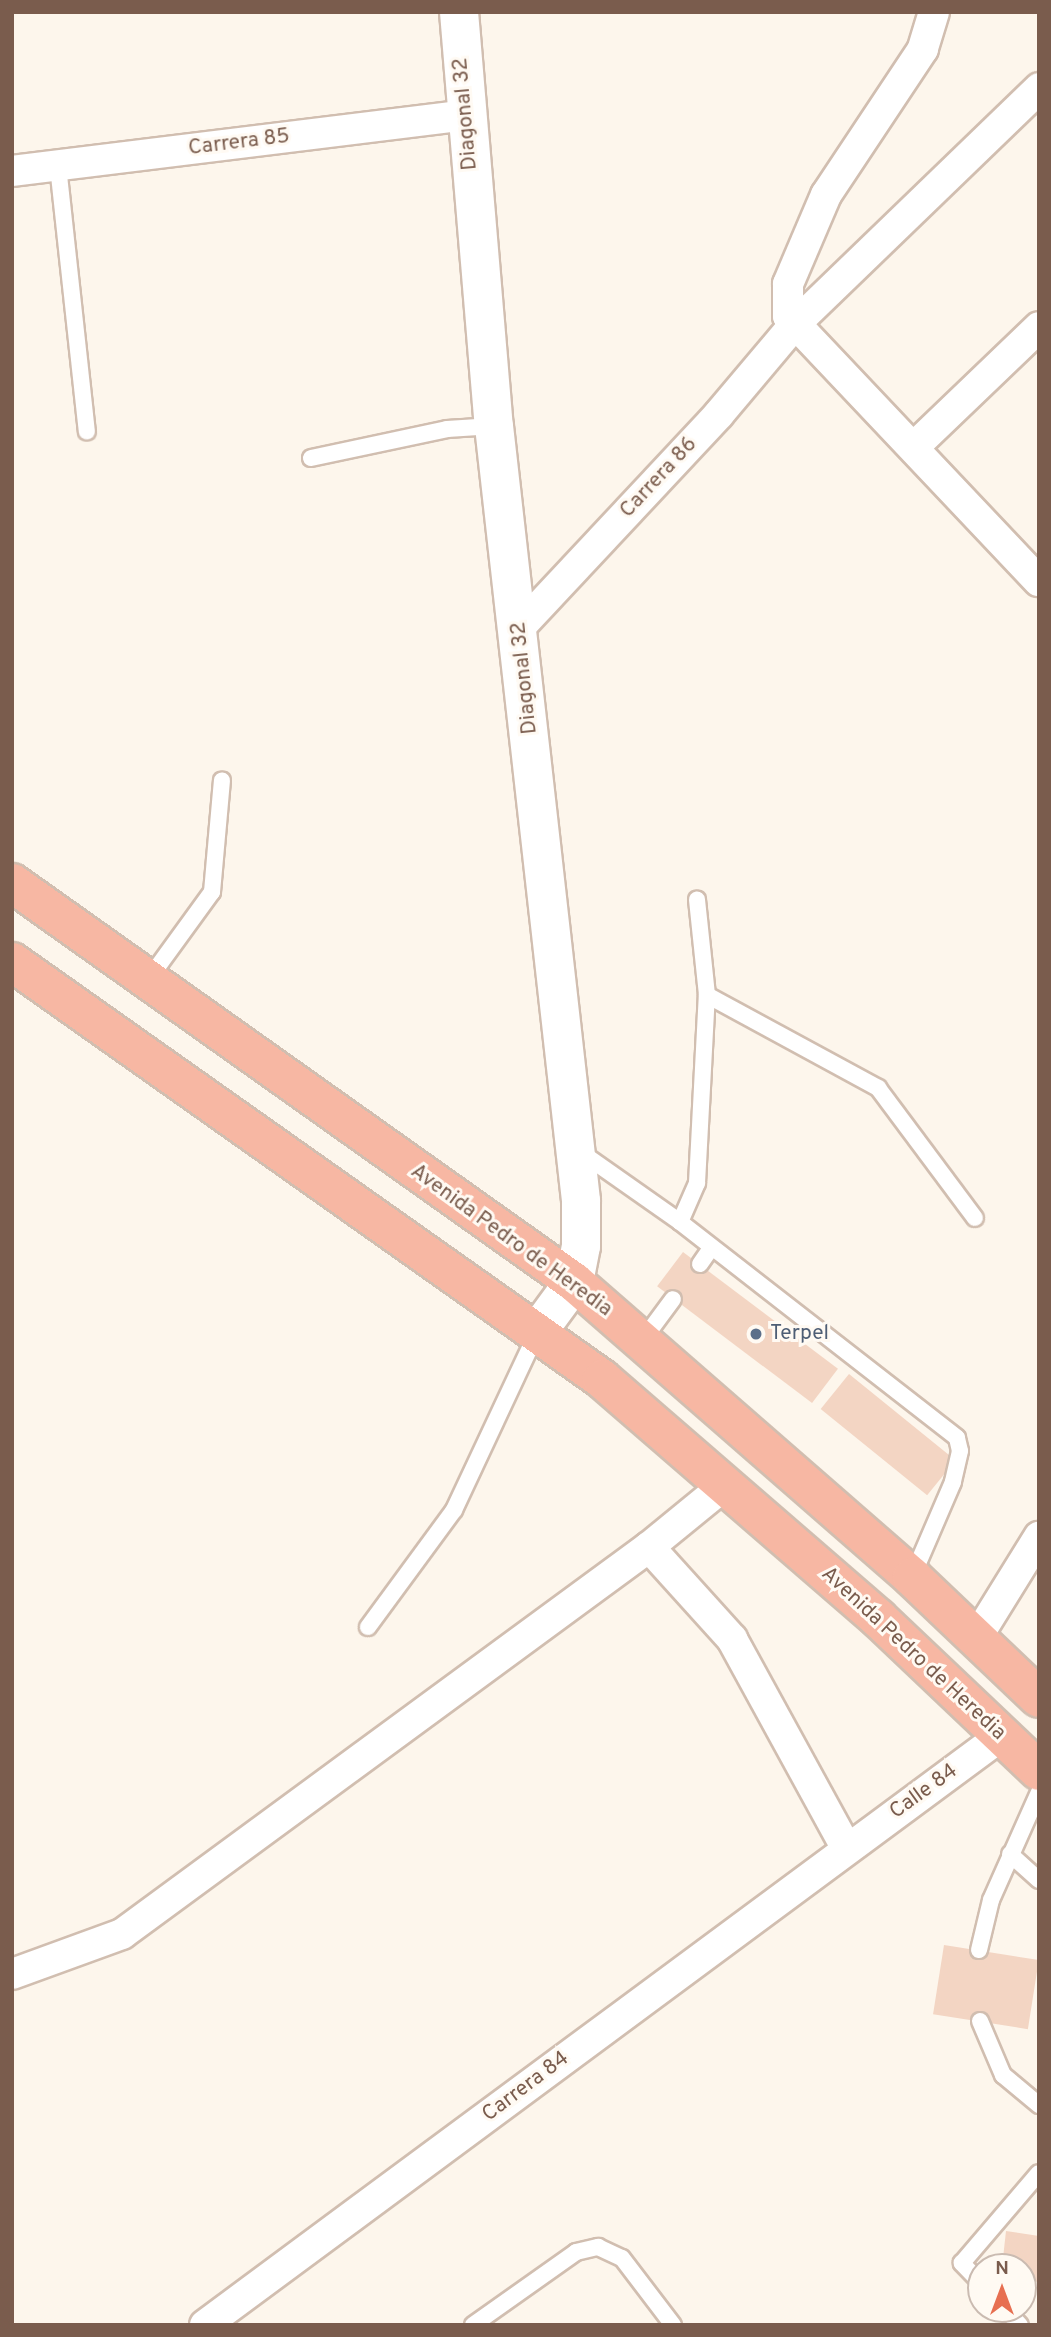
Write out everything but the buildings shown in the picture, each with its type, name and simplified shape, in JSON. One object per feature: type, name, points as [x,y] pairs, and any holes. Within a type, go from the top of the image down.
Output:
[{"type":"highway","name":"Avenida Pedro de Heredia","points":[[12,883],[575,1282],[912,1577],[1039,1698]]},
{"type":"highway","name":"Avenida Pedro de Heredia","points":[[12,962],[538,1331],[726,1484],[878,1618],[1039,1771]]},
{"type":"street","name":"Diagonal 32","points":[[458,12],[494,426],[520,627],[575,1148],[581,1247],[575,1282],[538,1331]]},
{"type":"street","points":[[934,12],[923,49],[826,195],[806,239],[785,300],[794,324],[1033,564]]},
{"type":"street","name":"Carrera 86","points":[[520,627],[719,414],[794,324],[1039,88]]},
{"type":"street","name":"Carrera 85","points":[[12,171],[466,115]]},
{"type":"street","points":[[914,447],[1039,327]]},
{"type":"street","points":[[12,1974],[122,1934],[649,1546],[726,1484]]},
{"type":"street","points":[[977,1637],[1039,1537]]},
{"type":"street","points":[[649,1546],[732,1639],[847,1849]]},
{"type":"street","name":"Calle 84","points":[[847,1849],[1001,1736]]},
{"type":"street","name":"Carrera 84","points":[[205,2325],[847,1849]]},
{"type":"lane","points":[[58,166],[87,431]]},
{"type":"lane","points":[[311,458],[447,429],[494,426]]},
{"type":"lane","points":[[148,980],[212,892],[222,780]]},
{"type":"lane","points":[[680,1222],[697,1183],[707,995],[697,900]]},
{"type":"lane","points":[[707,995],[878,1088],[975,1219]]},
{"type":"lane","points":[[575,1148],[680,1222],[957,1438],[960,1451],[950,1492],[912,1577]]},
{"type":"lane","points":[[700,1264],[711,1248]]},
{"type":"lane","points":[[642,1340],[673,1298]]},
{"type":"lane","points":[[368,1627],[454,1510],[538,1331]]},
{"type":"lane","points":[[979,1950],[991,1900],[1039,1792]]},
{"type":"lane","points":[[1010,1854],[1039,1880]]},
{"type":"lane","points":[[980,2021],[1003,2075],[1039,2105]]},
{"type":"lane","points":[[971,2253],[1039,2173]]},
{"type":"lane","points":[[473,2325],[576,2252],[598,2247],[622,2258],[673,2325]]},
{"type":"place","name":"Terpel","points":[[756,1334]]}]
